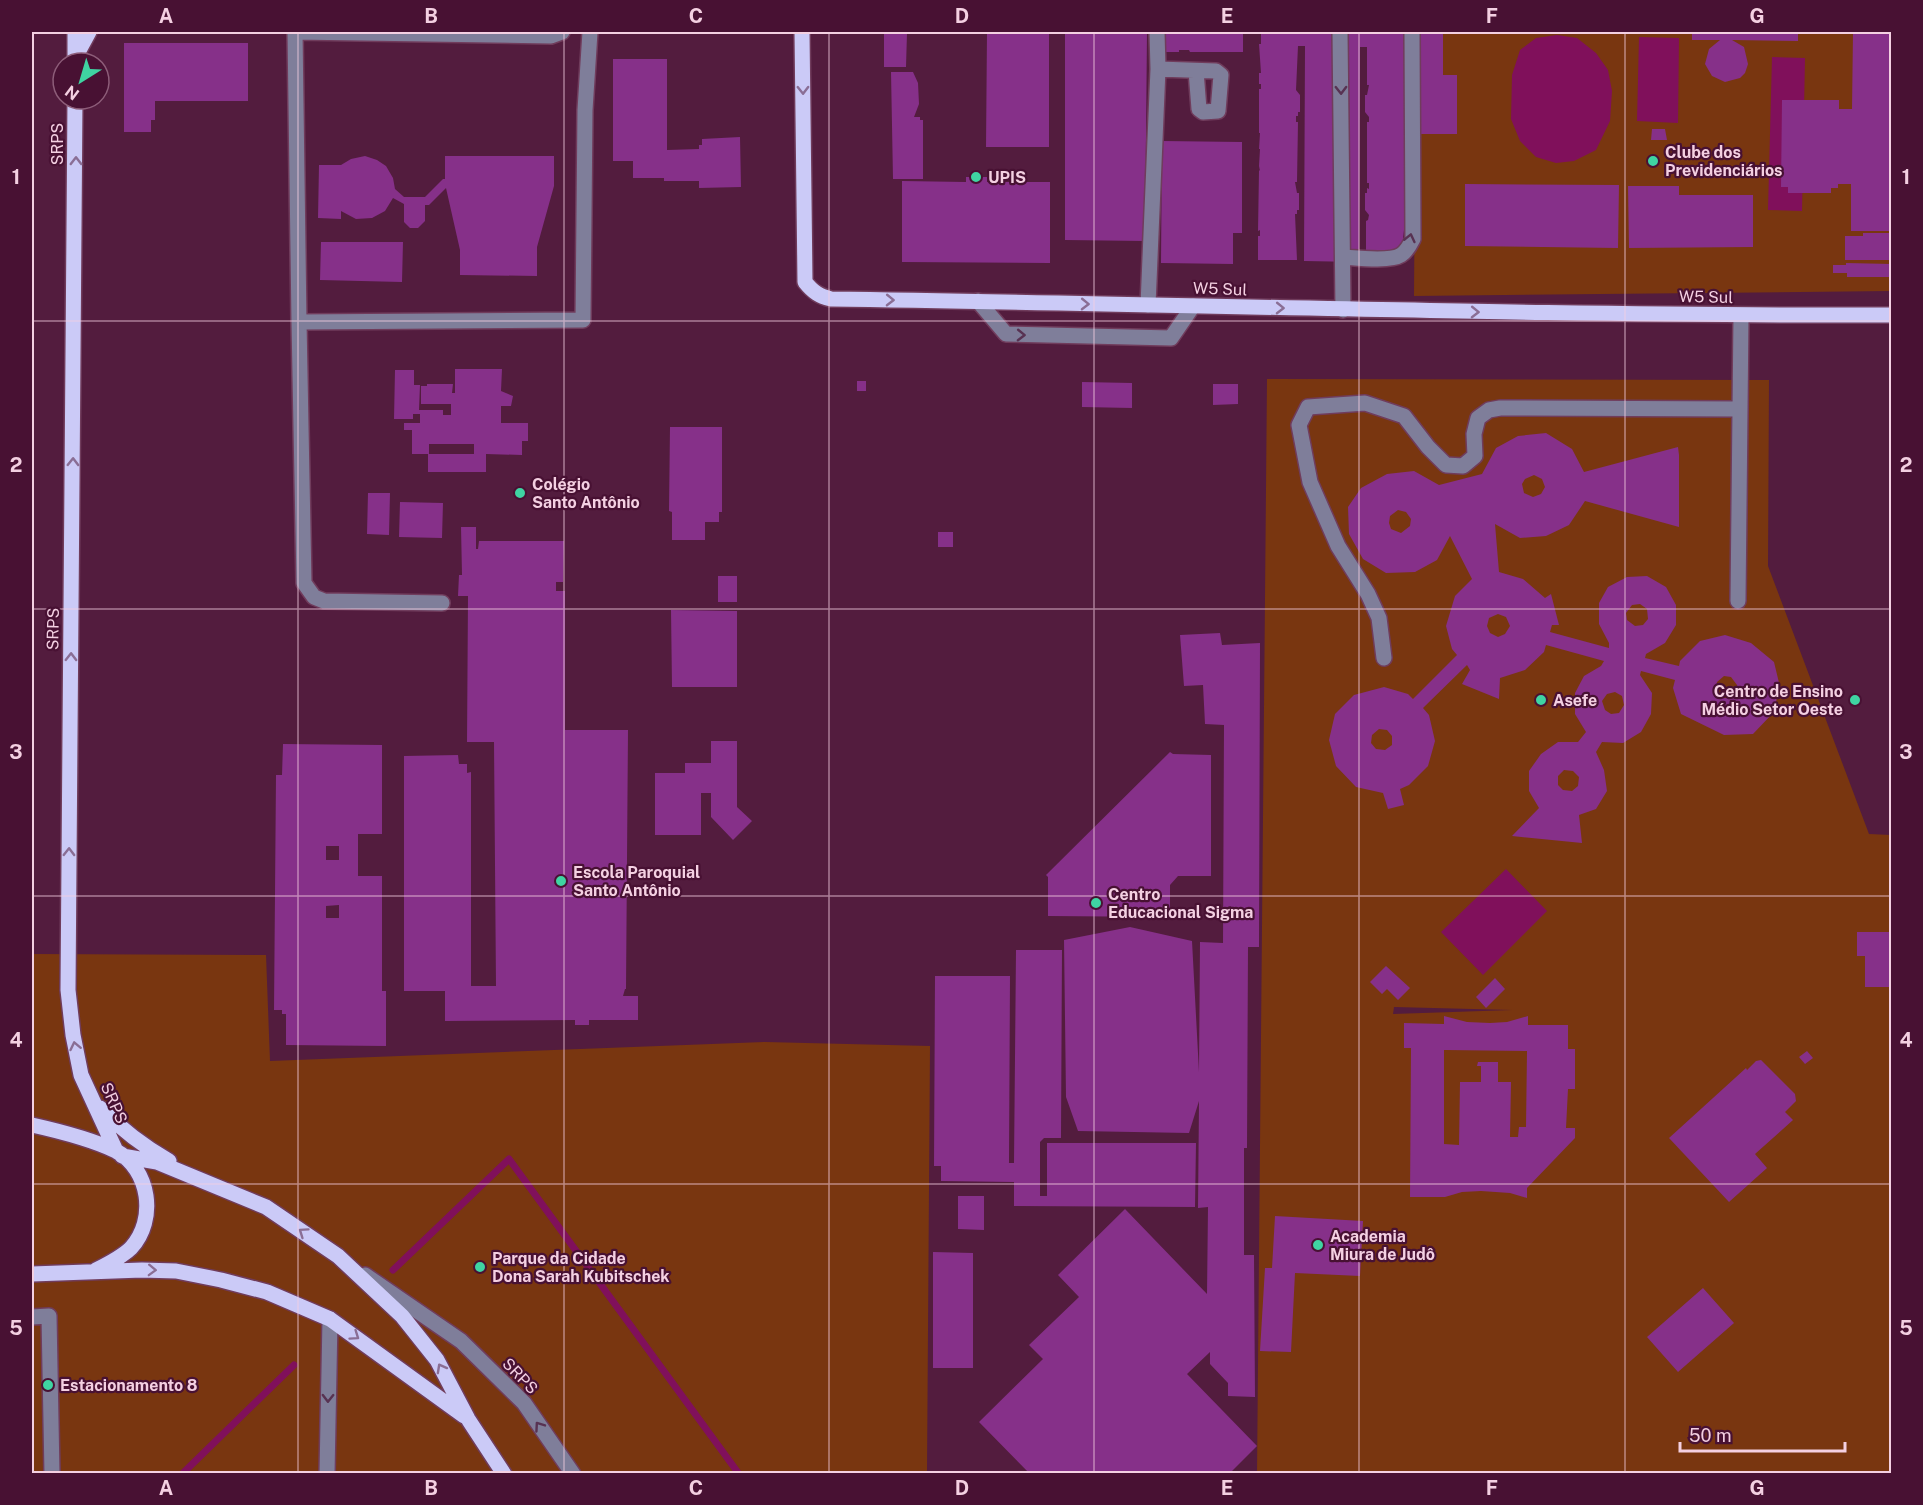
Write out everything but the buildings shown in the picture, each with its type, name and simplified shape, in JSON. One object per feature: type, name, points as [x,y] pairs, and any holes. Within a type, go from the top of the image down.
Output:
[{"type":"main road","points":[[75,32],[75,51]]},
{"type":"main road","points":[[80,51],[89,32]]},
{"type":"main road","name":"W5 Sul","points":[[802,32],[806,282],[812,291],[821,297],[1343,310],[1892,315]]},
{"type":"main road","name":"SRPS","points":[[75,111],[68,990],[81,1076],[119,1154],[157,1162],[266,1206],[338,1256],[402,1316],[437,1360],[468,1419],[504,1473]]},
{"type":"main road","points":[[94,1101],[141,1144],[196,1177]]},
{"type":"main road","points":[[32,1125],[84,1140],[119,1154],[137,1170],[145,1189],[147,1210],[143,1230],[132,1247],[116,1260],[94,1272]]},
{"type":"main road","name":"SRPS","points":[[32,1274],[176,1271],[267,1292],[330,1319],[468,1419]]},
{"type":"street","points":[[442,603],[324,601],[314,597],[304,583],[295,32],[321,34],[556,34]]},
{"type":"street","points":[[299,322],[583,320],[585,110],[590,32]]},
{"type":"street","points":[[1148,305],[1158,69],[1157,32]]},
{"type":"street","points":[[1340,32],[1343,310]]},
{"type":"street","points":[[1343,257],[1400,256],[1413,239],[1412,32]]},
{"type":"street","points":[[1158,69],[1196,71]]},
{"type":"street","points":[[978,301],[1006,334],[1018,335],[1171,338],[1193,306]]},
{"type":"street","points":[[1738,601],[1741,315]]},
{"type":"street","points":[[1383,658],[1379,618],[1368,594],[1338,546],[1310,482],[1299,425],[1308,406],[1365,403],[1404,416],[1428,447],[1446,465],[1463,466],[1475,456],[1474,435],[1478,418],[1490,410],[1500,408],[1740,409]]},
{"type":"street","name":"SRPS","points":[[338,1256],[460,1341],[524,1403],[573,1473]]},
{"type":"street","points":[[32,1317],[49,1316],[52,1473]]},
{"type":"street","points":[[327,1473],[330,1319]]},
{"type":"shaded area","name":"Clube dos Previdenciários","points":[[1416,32],[1891,32],[1891,291],[1414,296]]},
{"type":"shaded area","points":[[1557,35],[1577,38],[1596,53],[1608,70],[1612,91],[1610,121],[1596,150],[1574,161],[1556,163],[1536,157],[1520,141],[1511,119],[1512,75],[1520,50],[1536,38]]},
{"type":"shaded area","points":[[1639,37],[1679,38],[1678,123],[1637,121]]},
{"type":"shaded area","points":[[1772,57],[1805,58],[1802,211],[1768,210]]},
{"type":"shaded area","points":[[1267,379],[1769,380],[1768,566],[1869,834],[1891,835],[1891,1473],[1257,1474]],"holes":[[[1394,1007],[1512,1010],[1393,1014]]]},
{"type":"shaded area","points":[[1506,869],[1547,911],[1483,975],[1441,932]]},
{"type":"shaded area","name":"Parque da Cidade Dona Sarah Kubitschek","points":[[32,954],[266,955],[270,1061],[765,1042],[930,1046],[927,1473],[32,1474]]},
{"type":"waterway","points":[[393,1270],[509,1159],[739,1474]]},
{"type":"waterway","points":[[182,1474],[294,1365]]},
{"type":"place","name":"Clube dos Previdenciários","points":[[1653,161]]},
{"type":"place","name":"UPIS","points":[[976,177]]},
{"type":"place","name":"Colégio Santo Antônio","points":[[520,493]]},
{"type":"place","name":"Asefe","points":[[1541,700]]},
{"type":"place","name":"Centro de Ensino Médio Setor Oeste","points":[[1855,700]]},
{"type":"place","name":"Escola Paroquial Santo Antônio","points":[[561,881]]},
{"type":"place","name":"Centro Educacional Sigma","points":[[1096,903]]},
{"type":"place","name":"Academia Miura de Judô","points":[[1318,1245]]},
{"type":"place","name":"Parque da Cidade Dona Sarah Kubitschek","points":[[480,1267]]},
{"type":"place","name":"Estacionamento 8","points":[[48,1385]]}]
